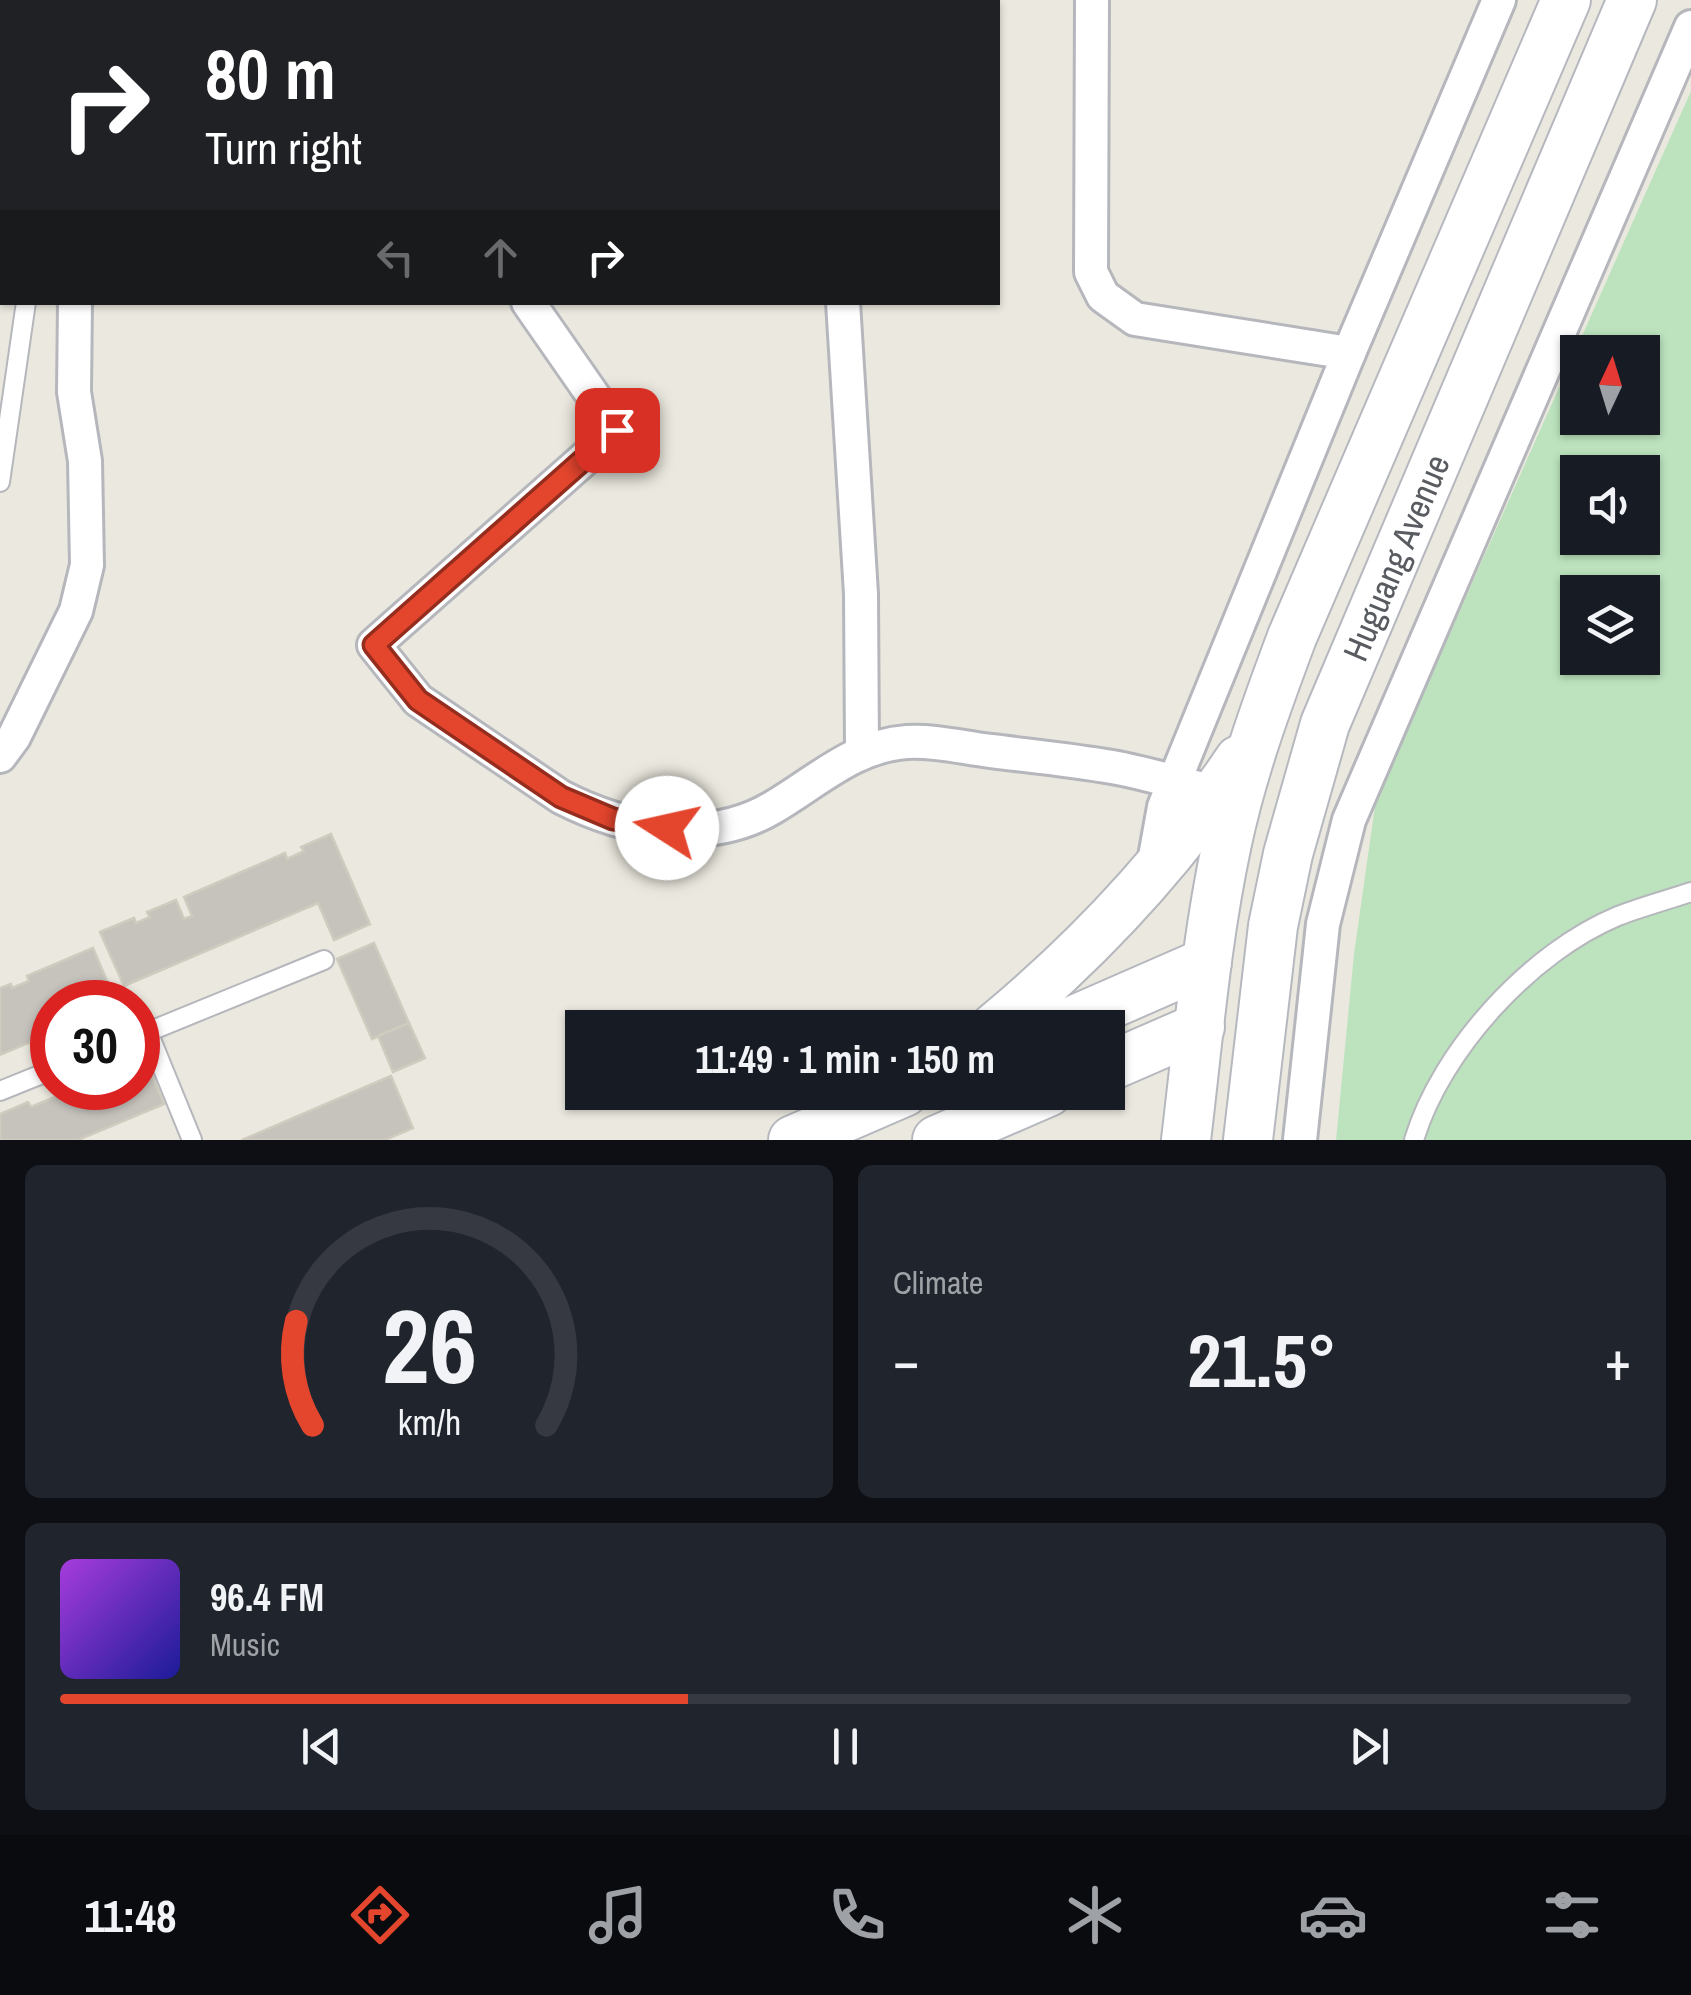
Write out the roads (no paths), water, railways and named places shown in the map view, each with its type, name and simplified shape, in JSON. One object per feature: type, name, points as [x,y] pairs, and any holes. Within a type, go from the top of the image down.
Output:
[{"type":"main road","name":"Huguang Avenue","points":[[1186,1140],[1207,962],[1228,840],[1258,732],[1292,637],[1566,0]]},
{"type":"main road","name":"Huguang Avenue","points":[[1248,1140],[1274,926],[1288,854],[1325,724],[1632,0]]},
{"type":"main road","points":[[1014,1010],[1084,947],[1153,871],[1195,787],[1258,732]]},
{"type":"main road","points":[[1097,1010],[1207,962]]},
{"type":"main road","points":[[1125,1060],[1200,1028]]},
{"type":"main road","points":[[794,1140],[864,1110]]},
{"type":"main road","points":[[937,1140],[1006,1110]]},
{"type":"street","points":[[1092,0],[1091,272],[1103,296],[1135,319],[1349,353]]},
{"type":"street","points":[[530,305],[617,430],[374,645],[418,700],[561,797],[586,810],[639,826],[691,830],[739,822],[772,808],[848,757],[878,746],[912,741],[1114,767],[1195,787],[1349,353],[1499,0]]},
{"type":"street","points":[[1300,1140],[1323,924],[1348,820],[1691,28]]},
{"type":"street","points":[[0,756],[14,737],[76,612],[87,565],[86,461],[74,392],[75,305]]},
{"type":"street","points":[[843,305],[861,594],[862,752]]},
{"type":"lane","points":[[0,482],[9,350],[25,305]]},
{"type":"lane","points":[[1414,1140],[1453,1059],[1523,979],[1549,957],[1616,917],[1691,892]]},
{"type":"lane","points":[[160,1027],[324,960]]},
{"type":"lane","points":[[160,1072],[192,1140]]},
{"type":"lane","points":[[0,1092],[30,1079]]}]
